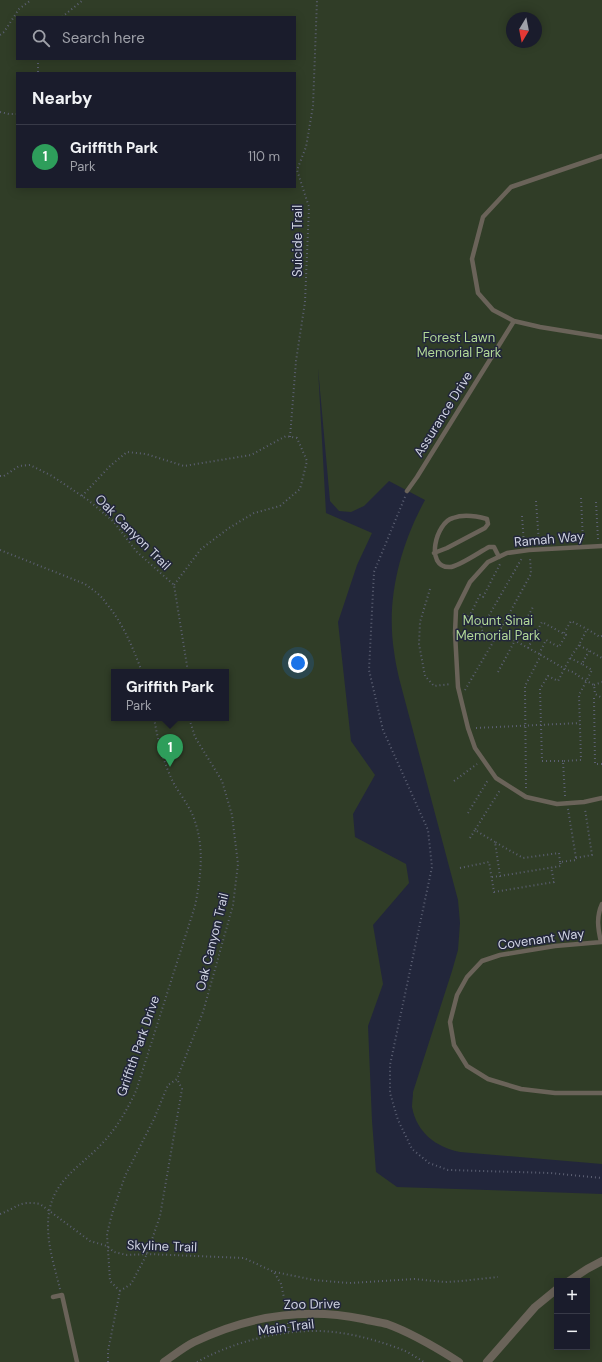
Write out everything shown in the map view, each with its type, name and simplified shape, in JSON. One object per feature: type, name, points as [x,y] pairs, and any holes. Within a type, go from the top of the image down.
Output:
[{"type":"street","points":[[574,1278],[602,1261]]},
{"type":"street","points":[[488,1362],[535,1307],[554,1292]]},
{"type":"street","name":"Zoo Drive","points":[[164,1362],[193,1342],[232,1326],[260,1319],[299,1314],[340,1314],[386,1324],[419,1338],[460,1362]]},
{"type":"lane","points":[[602,156],[511,187],[483,217],[472,259],[478,293],[493,310],[514,321],[540,327],[602,337]]},
{"type":"lane","name":"Assurance Drive","points":[[407,491],[514,321]]},
{"type":"lane","points":[[434,553],[447,548],[485,528],[488,524],[487,519],[476,516],[452,518],[442,525],[434,553],[437,561],[450,567],[489,547],[494,547],[499,557]]},
{"type":"lane","name":"Ramah Way","points":[[600,546],[527,551],[507,554],[488,562],[470,582],[456,610],[455,633],[458,684],[468,728],[475,748],[496,778],[526,797],[557,804],[584,802],[602,798]]},
{"type":"lane","points":[[602,904],[598,915],[598,924],[602,942]]},
{"type":"lane","name":"Covenant Way","points":[[602,942],[548,947],[500,954],[482,961],[466,977],[457,995],[450,1022],[454,1045],[467,1066],[488,1079],[521,1089],[548,1092],[602,1093]]},
{"type":"lane","points":[[53,1297],[62,1295],[78,1362]]},
{"type":"path","points":[[0,35],[4,32],[19,9],[32,0]]},
{"type":"path","points":[[63,16],[84,0]]},
{"type":"path","name":"Suicide Trail","points":[[290,437],[296,361],[304,302],[309,207],[297,170],[306,148],[313,106],[317,0]]},
{"type":"path","points":[[38,60],[38,72]]},
{"type":"path","points":[[0,112],[16,114]]},
{"type":"path","points":[[82,496],[110,466],[127,452],[146,454],[184,466],[251,456],[286,436],[297,438],[308,461],[300,489],[280,506],[254,513],[229,528],[201,548],[174,585]]},
{"type":"path","name":"Oak Canyon Trail","points":[[0,476],[4,476],[18,466],[30,465],[52,476],[82,496],[113,521],[137,552],[174,585],[188,669]]},
{"type":"path","points":[[407,491],[374,572],[369,670],[383,730],[428,830],[432,867],[390,1065],[390,1093],[398,1120],[412,1149],[429,1163],[448,1170],[550,1173],[602,1178]]},
{"type":"path","points":[[581,498],[584,547]]},
{"type":"path","points":[[536,501],[539,550]]},
{"type":"path","points":[[596,502],[600,546]]},
{"type":"path","points":[[461,698],[531,574],[522,516]]},
{"type":"path","points":[[0,550],[85,584],[97,593],[106,602],[114,614],[133,649],[141,669]]},
{"type":"path","points":[[495,639],[485,634],[481,629],[482,624],[485,620],[487,620],[527,551]]},
{"type":"path","points":[[469,617],[480,595],[483,597],[500,564],[499,557]]},
{"type":"path","points":[[430,589],[420,622],[419,644],[425,676],[434,686],[458,684]]},
{"type":"path","points":[[498,672],[533,607]]},
{"type":"path","points":[[456,610],[482,624]]},
{"type":"path","points":[[487,620],[489,619],[502,627]]},
{"type":"path","points":[[526,797],[525,686],[546,640],[558,647],[566,635],[564,634],[571,621],[600,637],[602,636]]},
{"type":"path","points":[[528,648],[542,622],[564,634]]},
{"type":"path","points":[[570,658],[592,670],[579,695],[582,760],[542,761],[540,689],[548,676],[558,682],[570,658],[587,629]]},
{"type":"path","points":[[499,632],[594,685]]},
{"type":"path","points":[[579,645],[602,658]]},
{"type":"path","points":[[582,664],[589,650]]},
{"type":"path","points":[[594,685],[602,682]]},
{"type":"path","points":[[594,685],[595,694],[602,698]]},
{"type":"path","points":[[594,698],[595,764],[602,764]]},
{"type":"path","name":"Griffith Park Drive","points":[[62,1295],[48,1240],[49,1210],[53,1197],[66,1176],[108,1138],[126,1111],[136,1091],[195,906],[200,879],[201,858],[199,841],[193,816],[165,764],[158,744],[154,721]]},
{"type":"path","name":"Oak Canyon Trail","points":[[120,1291],[110,1281],[106,1234],[125,1176],[154,1119],[168,1084],[176,1079],[203,1012],[233,905],[238,864],[232,815],[222,781],[195,737],[191,721]]},
{"type":"path","points":[[468,728],[580,723]]},
{"type":"path","points":[[454,781],[483,760]]},
{"type":"path","points":[[563,761],[566,803],[576,858]]},
{"type":"path","points":[[468,813],[492,773]]},
{"type":"path","points":[[470,838],[504,784]]},
{"type":"path","points":[[560,862],[576,860],[576,858],[592,855],[584,802]]},
{"type":"path","points":[[475,830],[523,858],[559,852],[561,866],[492,877]]},
{"type":"path","points":[[495,842],[500,876]]},
{"type":"path","points":[[460,868],[489,862],[494,892],[554,882],[552,867]]},
{"type":"path","points":[[108,1362],[108,1351],[120,1291],[132,1284],[147,1254],[160,1216],[182,1090],[176,1079]]},
{"type":"path","name":"Skyline Trail","points":[[0,1214],[17,1204],[30,1202],[40,1204],[90,1241],[107,1246],[114,1252],[127,1255],[147,1254],[244,1258],[274,1272],[314,1280],[348,1283],[414,1279],[461,1282],[498,1277]]},
{"type":"path","points":[[274,1272],[282,1284],[289,1334]]},
{"type":"path","name":"Main Trail","points":[[197,1362],[229,1346],[248,1341],[289,1334],[320,1331],[376,1340],[404,1351],[424,1362]]},
{"type":"green space","points":[[0,0],[602,0],[602,1164],[451,1150],[443,1147],[429,1137],[418,1124],[415,1116],[412,1107],[413,1092],[458,950],[460,923],[458,900],[399,678],[392,631],[392,612],[397,573],[408,536],[425,500],[389,481],[364,506],[351,512],[339,511],[330,501],[318,368],[326,513],[372,533],[357,565],[338,622],[351,741],[375,775],[353,814],[355,837],[406,864],[409,883],[373,925],[383,984],[368,1026],[372,1121],[376,1172],[397,1187],[602,1194],[602,1362],[0,1362]]},
{"type":"place","name":"Griffith Park","points":[[170,767]]},
{"type":"park label","name":"Forest Lawn Memorial Park","points":[[459,344]]},
{"type":"park label","name":"Mount Sinai Memorial Park","points":[[498,628]]}]
